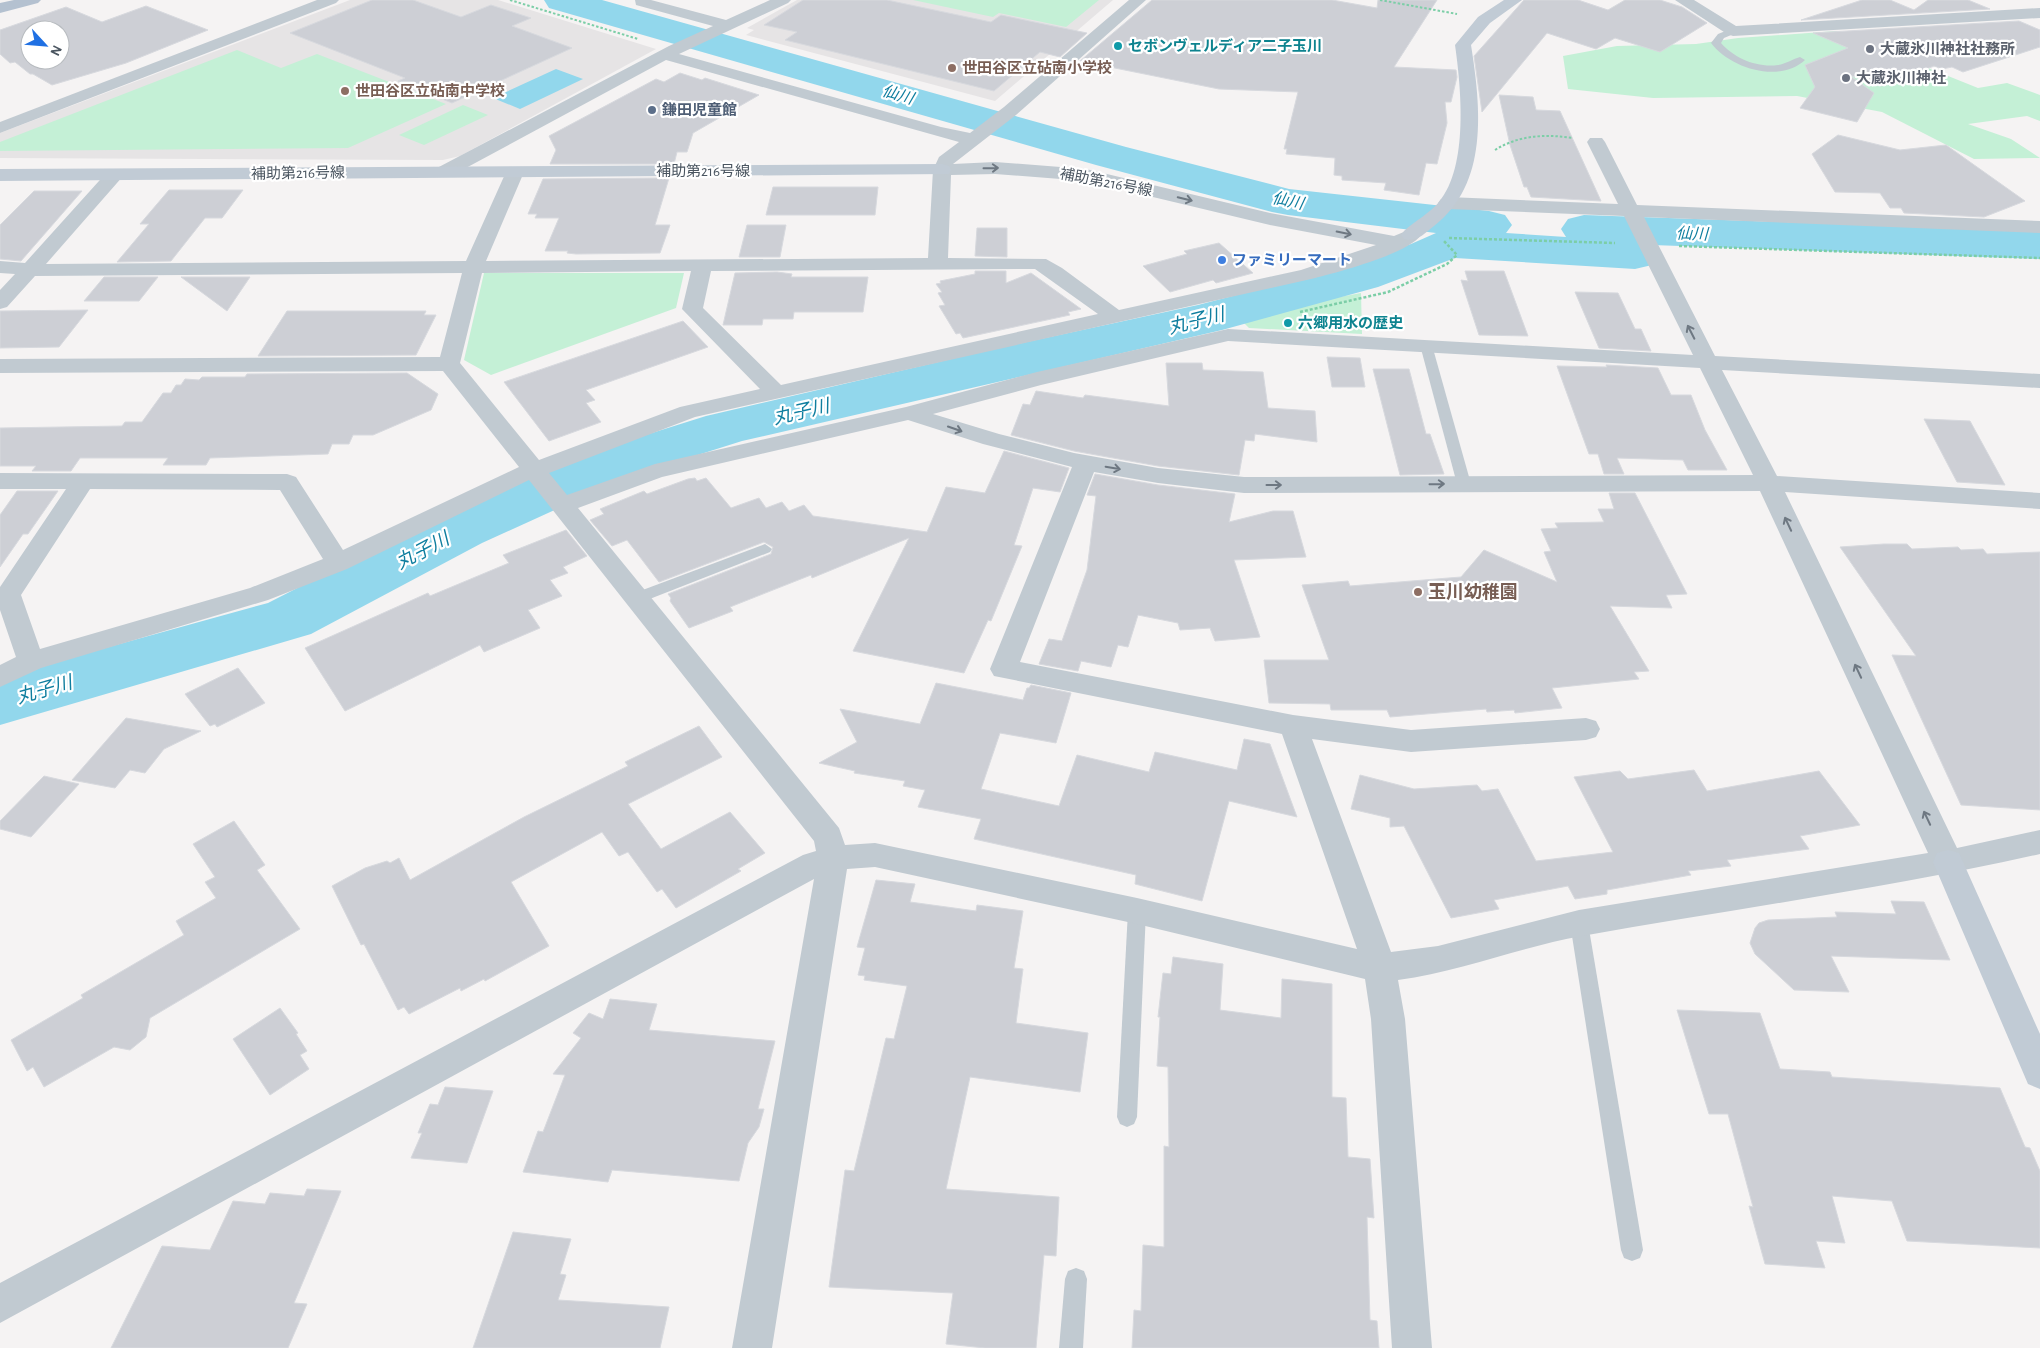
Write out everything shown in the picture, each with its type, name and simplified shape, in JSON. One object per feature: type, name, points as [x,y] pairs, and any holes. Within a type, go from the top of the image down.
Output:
[{"type":"main road","points":[[0,8],[33,0]]},
{"type":"street","points":[[0,128],[331,0]]},
{"type":"street","points":[[444,172],[670,52],[783,0]]},
{"type":"street","points":[[938,264],[942,170],[945,161],[1010,110],[1138,0]]},
{"type":"street","points":[[0,677],[31,662],[259,594],[338,563],[515,477],[688,412],[1304,275],[1351,262],[1404,239],[1448,203],[1459,183],[1470,107],[1463,45],[1484,20],[1514,0]]},
{"type":"street","points":[[1683,0],[1733,31],[2040,12]]},
{"type":"street","points":[[636,1],[722,28]]},
{"type":"street","points":[[670,52],[938,132],[976,137]]},
{"type":"street","points":[[1596,142],[1646,244],[1769,483],[1948,862],[2040,1073]]},
{"type":"street","name":"補助第216号線","points":[[0,175],[1020,169],[1086,175],[1270,219],[1404,239]]},
{"type":"street","points":[[450,364],[474,265],[515,172]]},
{"type":"street","points":[[0,304],[115,175]]},
{"type":"street","points":[[1448,203],[2040,227]]},
{"type":"street","points":[[0,267],[31,270],[474,265],[702,267],[1040,263],[1055,272],[1116,318]]},
{"type":"street","points":[[702,267],[692,309],[776,392]]},
{"type":"street","points":[[562,505],[655,470],[910,413],[1038,379],[1228,335],[2040,381]]},
{"type":"street","points":[[0,366],[450,364]]},
{"type":"street","points":[[450,364],[828,837],[834,858],[752,1348]]},
{"type":"street","points":[[910,413],[1004,445],[1086,463],[1186,480],[1244,485],[1769,483],[2040,501]]},
{"type":"street","points":[[1086,463],[1004,669],[1292,726],[1411,741],[1586,729]]},
{"type":"street","points":[[0,481],[287,482],[338,563]]},
{"type":"street","points":[[31,662],[8,595],[83,481]]},
{"type":"street","points":[[1292,726],[1380,968],[1388,1019],[1412,1348]]},
{"type":"street","points":[[0,1304],[814,864],[834,858],[875,855],[1137,911],[1380,968],[1438,960],[1579,923],[1948,862],[2040,842]]},
{"type":"lane","points":[[1733,31],[1721,36],[1716,42],[1722,50],[1734,58],[1747,63],[1772,68],[1778,68],[1800,60]]},
{"type":"lane","points":[[1426,345],[1464,484]]},
{"type":"lane","points":[[638,598],[765,549]]},
{"type":"lane","points":[[1127,1117],[1137,911]]},
{"type":"lane","points":[[1579,923],[1632,1250]]},
{"type":"lane","points":[[1071,1348],[1076,1279]]},
{"type":"path","points":[[510,0],[670,52]]},
{"type":"path","points":[[1380,0],[1484,20]]},
{"type":"path","points":[[1491,153],[1505,142],[1544,135],[1596,142]]},
{"type":"path","points":[[1457,255],[1441,238],[2040,258]]},
{"type":"shaded area","name":"世田谷区立砧南中学校","points":[[350,0],[498,0],[656,49],[460,156],[443,160],[0,158],[0,133]]},
{"type":"shaded area","name":"世田谷区立砧南小学校","points":[[797,0],[1113,0],[995,101],[746,35],[754,30],[747,28]]},
{"type":"green space","points":[[913,0],[1099,0],[1066,27],[999,13],[993,17]]},
{"type":"green space","points":[[1836,31],[1978,88],[2007,83],[2040,95],[2040,121],[2027,116],[1968,124],[2011,139],[2040,158],[1974,159],[1882,112],[1797,96],[1653,98],[1568,89],[1563,56],[1617,46],[1696,44],[1738,38]]},
{"type":"green space","points":[[237,50],[281,68],[317,54],[446,104],[348,148],[0,151],[0,142]]},
{"type":"green space","points":[[463,105],[488,115],[424,145],[399,135]]},
{"type":"green space","points":[[484,273],[684,273],[676,308],[491,375],[464,360]]},
{"type":"green space","points":[[1361,293],[1362,334],[1249,328],[1237,316]]},
{"type":"water","points":[[556,69],[583,79],[520,109],[493,98]]},
{"type":"building","points":[[372,0],[413,0],[461,17],[491,5],[531,18],[512,26],[572,48],[452,103],[398,81],[405,78],[290,33]]},
{"type":"building","name":"世田谷区立砧南小学校","points":[[803,0],[887,0],[991,22],[1001,15],[1087,33],[1060,57],[1040,52],[994,91],[785,40],[797,32],[764,25]]},
{"type":"building","points":[[1152,0],[1332,0],[1377,8],[1378,0],[1437,0],[1394,67],[1456,70],[1457,77],[1451,102],[1445,102],[1447,123],[1437,164],[1426,163],[1419,195],[1384,190],[1386,183],[1342,180],[1342,176],[1334,175],[1335,158],[1286,154],[1287,149],[1284,149],[1298,92],[1219,89],[1080,61]]},
{"type":"building","points":[[1524,0],[1578,0],[1608,10],[1625,0],[1660,0],[1682,7],[1707,23],[1660,52],[1615,38],[1596,49],[1547,33],[1482,112],[1474,56]]},
{"type":"building","points":[[1862,0],[1890,0],[1914,10],[1928,0],[1968,0],[1990,9],[1801,20]]},
{"type":"building","points":[[146,6],[208,30],[126,63],[52,85],[25,70],[70,70],[70,20],[29,20],[66,7],[102,22]]},
{"type":"building","points":[[2019,21],[2040,30],[2040,47],[1963,72],[1952,67],[1942,69],[1934,66],[1881,86],[1849,75],[1874,93],[1857,122],[1800,108],[1815,87],[1805,65],[1848,48],[1813,33]]},
{"type":"building","points":[[20,23],[20,66],[15,62],[10,63],[0,54],[0,30]]},
{"type":"building","points":[[680,73],[702,80],[705,78],[759,95],[693,133],[687,152],[677,152],[674,164],[550,164],[556,150],[549,136],[656,79],[664,82]]},
{"type":"building","points":[[1499,95],[1533,97],[1536,110],[1560,111],[1601,201],[1531,197],[1527,187],[1524,187],[1510,145]]},
{"type":"building","points":[[1838,135],[1900,150],[1946,145],[2025,201],[1984,217],[1904,213],[1901,208],[1890,208],[1880,193],[1835,192],[1812,154]]},
{"type":"building","points":[[669,178],[655,225],[670,225],[660,253],[576,254],[567,253],[568,251],[545,251],[559,218],[535,218],[537,214],[528,214],[543,179]]},
{"type":"building","points":[[773,187],[878,187],[875,215],[766,215]]},
{"type":"building","points":[[169,190],[243,190],[222,218],[205,218],[171,261],[117,262],[149,224],[140,224]]},
{"type":"building","points":[[34,191],[82,191],[21,261],[0,259],[0,225]]},
{"type":"building","points":[[747,225],[786,225],[780,257],[739,257]]},
{"type":"building","points":[[977,228],[1007,228],[1007,257],[975,256]]},
{"type":"building","points":[[1219,243],[1253,273],[1216,283],[1213,280],[1170,292],[1143,266],[1187,254],[1184,251]]},
{"type":"building","points":[[975,271],[1006,271],[1006,283],[1031,273],[1081,309],[1068,312],[1070,315],[963,338],[960,333],[956,334],[939,306],[945,305],[938,293],[942,292],[936,284],[941,283],[940,281],[975,274]]},
{"type":"building","points":[[1465,271],[1504,271],[1528,336],[1479,335],[1461,280],[1468,281]]},
{"type":"building","points":[[777,272],[792,274],[791,277],[868,277],[863,312],[794,312],[793,319],[763,319],[762,325],[723,325],[735,273]]},
{"type":"building","points":[[104,277],[158,277],[139,301],[84,301]]},
{"type":"building","points":[[181,277],[250,277],[227,311]]},
{"type":"building","points":[[1575,292],[1618,293],[1635,329],[1641,329],[1651,351],[1599,348]]},
{"type":"building","points":[[88,310],[59,347],[0,348],[0,311]]},
{"type":"building","points":[[287,311],[426,311],[424,315],[436,315],[416,355],[258,356]]},
{"type":"building","points":[[683,321],[708,347],[586,390],[595,400],[586,403],[601,422],[549,441],[504,382]]},
{"type":"building","points":[[1327,357],[1360,358],[1365,387],[1332,387]]},
{"type":"building","points":[[1166,363],[1202,363],[1203,370],[1263,372],[1268,408],[1315,411],[1317,442],[1255,434],[1254,441],[1245,440],[1239,475],[1158,466],[1074,451],[1011,435],[1023,404],[1030,405],[1036,391],[1083,398],[1085,395],[1169,406]]},
{"type":"building","points":[[1606,365],[1658,368],[1671,395],[1691,395],[1705,430],[1727,470],[1688,470],[1683,460],[1617,458],[1624,474],[1604,474],[1598,454],[1589,454],[1557,366],[1607,367]]},
{"type":"building","points":[[1373,369],[1409,369],[1426,434],[1430,434],[1444,474],[1400,475]]},
{"type":"building","points":[[407,373],[438,394],[431,410],[373,435],[353,435],[349,444],[332,444],[328,454],[210,458],[206,465],[163,465],[168,458],[80,458],[71,471],[32,471],[36,466],[0,466],[0,428],[122,426],[125,422],[142,422],[163,393],[171,393],[176,385],[181,385],[185,379],[245,377],[247,374]]},
{"type":"building","points":[[1924,419],[1970,421],[2005,485],[1957,482]]},
{"type":"building","points":[[1004,451],[1069,468],[1060,492],[1033,488],[1014,545],[1022,546],[991,621],[988,620],[964,673],[853,651],[909,538],[812,578],[811,575],[730,607],[733,611],[689,628],[670,601],[671,598],[668,594],[771,554],[773,547],[764,542],[659,582],[627,540],[612,546],[590,520],[604,514],[600,509],[644,491],[647,494],[688,479],[695,478],[697,481],[706,478],[731,508],[759,498],[766,508],[782,502],[789,511],[804,505],[813,516],[927,532],[946,487],[985,493]]},
{"type":"building","points":[[1095,474],[1158,485],[1235,494],[1229,522],[1273,511],[1293,511],[1306,557],[1234,560],[1260,637],[1215,641],[1210,628],[1180,630],[1178,623],[1138,615],[1128,647],[1118,645],[1111,667],[1081,661],[1078,671],[1039,664],[1049,639],[1062,641],[1087,570],[1096,496],[1087,495]]},
{"type":"building","points":[[17,491],[58,491],[28,534],[23,534],[0,567],[0,515]]},
{"type":"building","points":[[1609,493],[1635,493],[1687,594],[1666,595],[1672,608],[1610,606],[1649,671],[1634,672],[1639,679],[1552,688],[1562,708],[1515,713],[1514,710],[1487,712],[1486,709],[1390,717],[1387,710],[1331,710],[1330,704],[1269,703],[1264,660],[1329,660],[1302,585],[1348,581],[1350,586],[1461,577],[1484,550],[1557,582],[1544,552],[1551,551],[1541,529],[1558,528],[1555,523],[1604,522],[1598,509],[1614,509]]},
{"type":"building","points":[[566,530],[587,556],[563,567],[568,573],[550,580],[562,596],[528,610],[540,628],[484,652],[480,645],[345,711],[305,648],[428,593],[430,596],[509,563],[503,555]]},
{"type":"building","points":[[1907,544],[1912,549],[1958,547],[1961,550],[1983,549],[1987,554],[2040,552],[2040,810],[1961,805],[1892,655],[1916,656],[1840,547]]},
{"type":"building","points":[[238,668],[265,703],[217,727],[215,724],[210,726],[185,694]]},
{"type":"building","points":[[936,683],[1023,700],[1027,688],[1031,685],[1071,693],[1056,743],[1000,733],[981,789],[1059,806],[1077,755],[1149,772],[1155,752],[1237,770],[1244,739],[1270,744],[1297,817],[1229,801],[1202,901],[1135,884],[1136,875],[974,839],[981,819],[918,807],[925,790],[903,786],[905,781],[854,773],[855,771],[819,763],[857,742],[840,709],[920,724]]},
{"type":"building","points":[[126,718],[201,731],[164,749],[145,773],[130,770],[115,788],[72,780]]},
{"type":"building","points":[[699,726],[722,757],[628,804],[661,849],[730,812],[765,853],[738,869],[741,871],[676,908],[662,889],[657,892],[628,852],[619,856],[602,832],[511,882],[549,946],[485,981],[484,979],[461,991],[460,988],[409,1014],[404,1007],[398,1010],[364,944],[361,945],[332,886],[365,868],[387,861],[390,863],[399,858],[410,880],[524,817],[628,766],[625,762]]},
{"type":"building","points":[[1694,770],[1707,791],[1819,771],[1860,825],[1800,836],[1809,849],[1727,860],[1731,866],[1688,871],[1691,875],[1607,890],[1607,894],[1575,899],[1568,886],[1494,900],[1499,909],[1451,918],[1404,826],[1390,827],[1390,818],[1351,809],[1360,775],[1414,789],[1477,785],[1482,791],[1498,789],[1536,861],[1613,852],[1574,777],[1620,771],[1628,779]]},
{"type":"building","points":[[44,776],[79,784],[31,837],[0,829],[0,821]]},
{"type":"building","points":[[234,821],[265,865],[257,870],[300,929],[150,1018],[146,1037],[130,1050],[114,1047],[44,1087],[33,1067],[27,1071],[11,1040],[83,998],[81,995],[184,935],[176,921],[216,898],[205,882],[215,877],[193,844]]},
{"type":"building","points":[[876,880],[915,884],[910,902],[976,911],[977,905],[1023,911],[1014,968],[1023,969],[1016,1023],[1088,1033],[1080,1092],[970,1077],[946,1189],[1059,1197],[1056,1256],[1044,1255],[1036,1348],[985,1348],[946,1344],[953,1293],[829,1287],[845,1170],[854,1171],[886,1038],[894,1039],[907,986],[864,980],[865,976],[858,975],[865,948],[857,947]]},
{"type":"building","points":[[1891,901],[1924,902],[1950,960],[1831,956],[1849,992],[1794,990],[1755,954],[1750,943],[1755,928],[1759,923],[1768,920],[1837,917],[1835,912],[1896,914]]},
{"type":"building","points":[[1173,957],[1223,964],[1220,1010],[1281,1018],[1282,979],[1332,984],[1332,1097],[1346,1098],[1348,1157],[1370,1159],[1374,1218],[1367,1217],[1370,1320],[1377,1321],[1379,1348],[1132,1348],[1134,1310],[1141,1311],[1143,1245],[1164,1247],[1164,1146],[1169,1147],[1168,1067],[1157,1066],[1160,1017],[1158,1017],[1163,973],[1171,974]]},
{"type":"building","points":[[610,999],[657,1004],[649,1030],[775,1041],[758,1109],[764,1109],[759,1127],[748,1143],[739,1181],[612,1170],[608,1182],[523,1172],[538,1131],[543,1132],[565,1075],[553,1074],[581,1038],[573,1033],[589,1013],[603,1019]]},
{"type":"building","points":[[280,1008],[298,1033],[296,1034],[307,1051],[300,1055],[309,1069],[270,1095],[233,1039]]},
{"type":"building","points":[[1677,1010],[1760,1013],[1780,1069],[1830,1072],[1832,1077],[2000,1088],[2025,1147],[2030,1148],[2040,1171],[2040,1248],[1907,1241],[1892,1201],[1832,1196],[1845,1243],[1816,1241],[1825,1268],[1765,1264],[1749,1206],[1753,1207],[1728,1114],[1709,1114]]},
{"type":"building","points":[[445,1087],[493,1091],[467,1163],[411,1158],[422,1133],[418,1133],[430,1104],[438,1105]]},
{"type":"building","points":[[307,1189],[341,1191],[294,1303],[307,1304],[288,1348],[111,1348],[162,1246],[210,1250],[233,1201],[265,1204],[270,1193],[304,1196]]},
{"type":"building","points":[[513,1232],[571,1239],[560,1274],[566,1275],[558,1300],[669,1307],[660,1348],[473,1348]]},
{"type":"waterway","name":"仙川","points":[[562,0],[1111,156],[1288,202],[1489,225]]},
{"type":"waterway","name":"仙川","points":[[1584,229],[2040,245]]},
{"type":"waterway","name":"丸子川","points":[[0,701],[289,619],[461,529],[605,466],[725,428],[994,365],[1204,319],[1361,277],[1428,254],[1447,244],[1635,255]]},
{"type":"place","name":"セボンヴェルディア二子玉川","points":[[1118,46]]},
{"type":"place","name":"大蔵氷川神社社務所","points":[[1870,49]]},
{"type":"place","name":"世田谷区立砧南小学校","points":[[952,68]]},
{"type":"place","name":"大蔵氷川神社","points":[[1846,78]]},
{"type":"place","name":"世田谷区立砧南中学校","points":[[345,91]]},
{"type":"place","name":"鎌田児童館","points":[[652,110]]},
{"type":"place","name":"ファミリーマート","points":[[1222,260]]},
{"type":"place","name":"六郷用水の歴史","points":[[1288,323]]},
{"type":"place","name":"玉川幼稚園","points":[[1418,592]]}]
